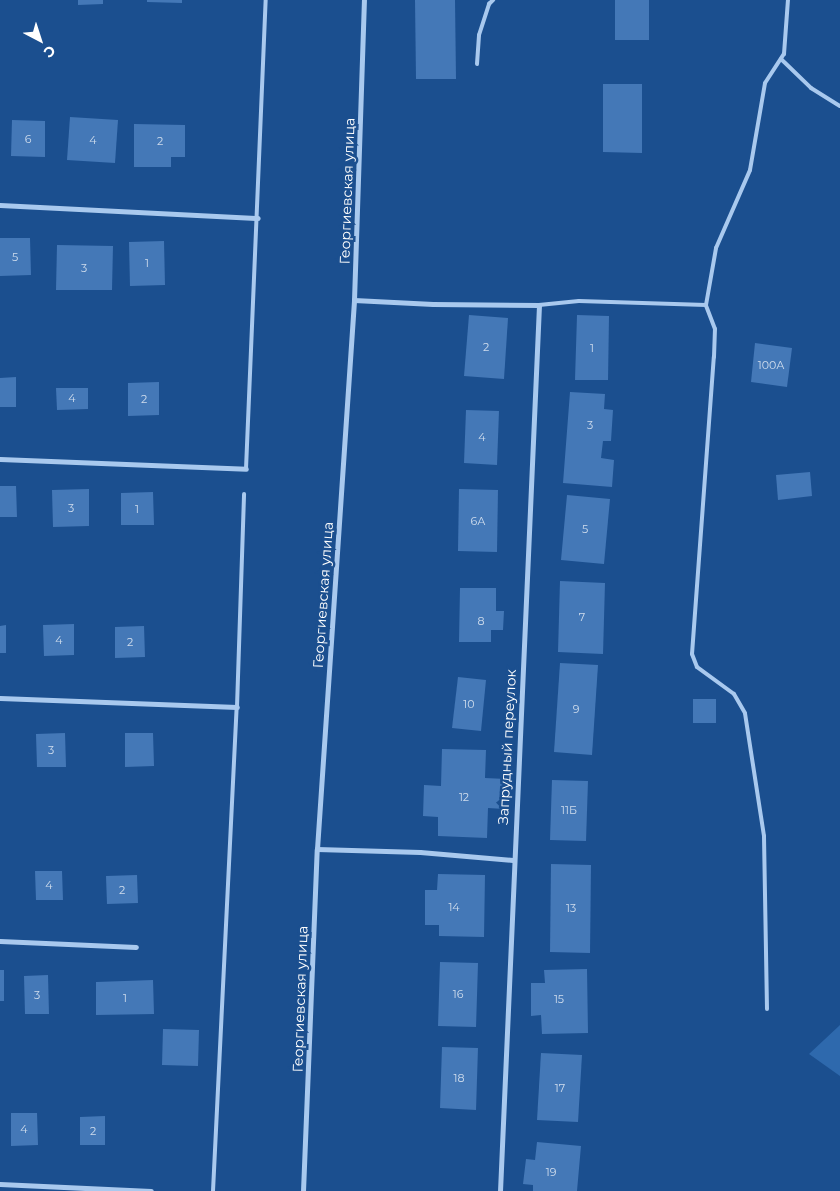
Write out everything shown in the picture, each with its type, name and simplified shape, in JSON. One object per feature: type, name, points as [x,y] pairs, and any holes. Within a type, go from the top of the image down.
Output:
[{"type":"street","name":"Георгиевская улица","points":[[303,1191],[318,849],[354,300],[364,0]]},
{"type":"street","points":[[0,205],[258,218]]},
{"type":"street","points":[[354,300],[432,304],[539,305]]},
{"type":"street","name":"Запрудный переулок","points":[[500,1191],[539,305]]},
{"type":"street","points":[[0,459],[246,469]]},
{"type":"street","points":[[0,698],[237,707]]},
{"type":"street","points":[[318,849],[420,852],[514,860]]},
{"type":"street","points":[[0,941],[136,948]]},
{"type":"street","points":[[0,1184],[151,1191]]},
{"type":"lane","points":[[246,469],[266,0]]},
{"type":"lane","points":[[476,64],[479,35],[489,4],[493,0]]},
{"type":"lane","points":[[767,1009],[764,836],[745,713],[734,694],[697,667],[692,654],[714,357],[715,329],[706,305],[716,248],[750,170],[765,84],[784,54],[788,0]]},
{"type":"lane","points":[[781,59],[811,88],[840,106]]},
{"type":"lane","points":[[539,305],[579,301],[706,305]]},
{"type":"lane","points":[[213,1191],[237,707],[244,494]]},
{"type":"shaded area","points":[[840,1025],[840,1076],[809,1054]]},
{"type":"building","points":[[78,0],[103,0],[103,4],[78,5]]},
{"type":"building","points":[[147,0],[182,0],[182,3],[147,2]]},
{"type":"building","points":[[415,0],[455,0],[456,79],[416,79]]},
{"type":"building","points":[[615,0],[649,0],[649,40],[615,40]]},
{"type":"building","points":[[603,84],[642,84],[642,153],[603,152]]},
{"type":"building","points":[[70,117],[118,120],[115,163],[67,160]]},
{"type":"building","points":[[12,120],[45,121],[45,157],[11,156]]},
{"type":"building","points":[[134,124],[185,125],[185,157],[171,157],[171,167],[134,167]]},
{"type":"building","points":[[0,238],[30,238],[31,275],[0,276]]},
{"type":"building","points":[[164,241],[165,285],[130,286],[129,242]]},
{"type":"building","points":[[57,245],[113,246],[112,290],[56,290]]},
{"type":"building","points":[[469,315],[508,318],[504,379],[464,376]]},
{"type":"building","points":[[577,315],[609,316],[608,380],[575,380]]},
{"type":"building","points":[[755,343],[792,348],[787,387],[751,382]]},
{"type":"building","points":[[16,377],[16,407],[0,407],[0,378]]},
{"type":"building","points":[[159,382],[159,415],[128,416],[128,383]]},
{"type":"building","points":[[56,388],[88,388],[88,409],[57,410]]},
{"type":"building","points":[[570,392],[605,394],[604,409],[613,410],[611,441],[603,441],[601,458],[614,460],[612,487],[563,483]]},
{"type":"building","points":[[466,410],[499,411],[497,465],[464,463]]},
{"type":"building","points":[[810,472],[812,496],[778,500],[776,475]]},
{"type":"building","points":[[0,486],[16,486],[17,517],[0,517]]},
{"type":"building","points":[[89,489],[89,526],[53,527],[52,490]]},
{"type":"building","points":[[459,489],[498,490],[497,552],[458,551]]},
{"type":"building","points":[[153,492],[154,525],[121,525],[121,493]]},
{"type":"building","points":[[567,495],[610,499],[604,564],[561,560]]},
{"type":"building","points":[[560,581],[605,583],[603,654],[558,652]]},
{"type":"building","points":[[460,588],[496,588],[496,611],[504,611],[503,630],[491,630],[491,642],[459,642]]},
{"type":"building","points":[[74,624],[74,655],[44,656],[43,625]]},
{"type":"building","points":[[6,625],[6,653],[0,653],[0,626]]},
{"type":"building","points":[[144,626],[145,657],[115,658],[115,627]]},
{"type":"building","points":[[560,663],[598,665],[592,755],[554,752]]},
{"type":"building","points":[[458,677],[486,680],[481,731],[452,728]]},
{"type":"building","points":[[693,699],[716,699],[716,723],[693,723]]},
{"type":"building","points":[[65,733],[66,767],[37,767],[36,734]]},
{"type":"building","points":[[125,733],[153,733],[154,766],[125,767]]},
{"type":"building","points":[[442,749],[486,750],[485,778],[506,779],[504,809],[488,808],[487,838],[438,836],[438,817],[423,816],[424,785],[441,786]]},
{"type":"building","points":[[552,780],[588,781],[586,841],[550,840]]},
{"type":"building","points":[[551,864],[591,865],[590,953],[550,952]]},
{"type":"building","points":[[35,871],[62,871],[63,900],[36,900]]},
{"type":"building","points":[[438,874],[485,875],[484,937],[439,936],[439,925],[425,925],[425,890],[437,890]]},
{"type":"building","points":[[137,875],[138,903],[107,904],[106,876]]},
{"type":"building","points":[[440,962],[478,963],[476,1027],[438,1026]]},
{"type":"building","points":[[587,969],[588,1033],[542,1034],[541,1015],[531,1016],[531,983],[545,983],[544,970]]},
{"type":"building","points":[[0,970],[4,970],[4,1001],[0,1001]]},
{"type":"building","points":[[48,975],[49,1014],[25,1014],[24,976]]},
{"type":"building","points":[[153,980],[154,1014],[96,1015],[96,982]]},
{"type":"building","points":[[163,1029],[199,1030],[198,1066],[162,1065]]},
{"type":"building","points":[[442,1047],[478,1048],[476,1110],[440,1108]]},
{"type":"building","points":[[541,1053],[582,1055],[578,1122],[537,1120]]},
{"type":"building","points":[[11,1113],[37,1113],[38,1145],[11,1146]]},
{"type":"building","points":[[105,1116],[105,1145],[80,1145],[80,1117]]},
{"type":"building","points":[[537,1142],[581,1146],[577,1191],[533,1191],[533,1185],[523,1184],[526,1159],[535,1160]]}]
